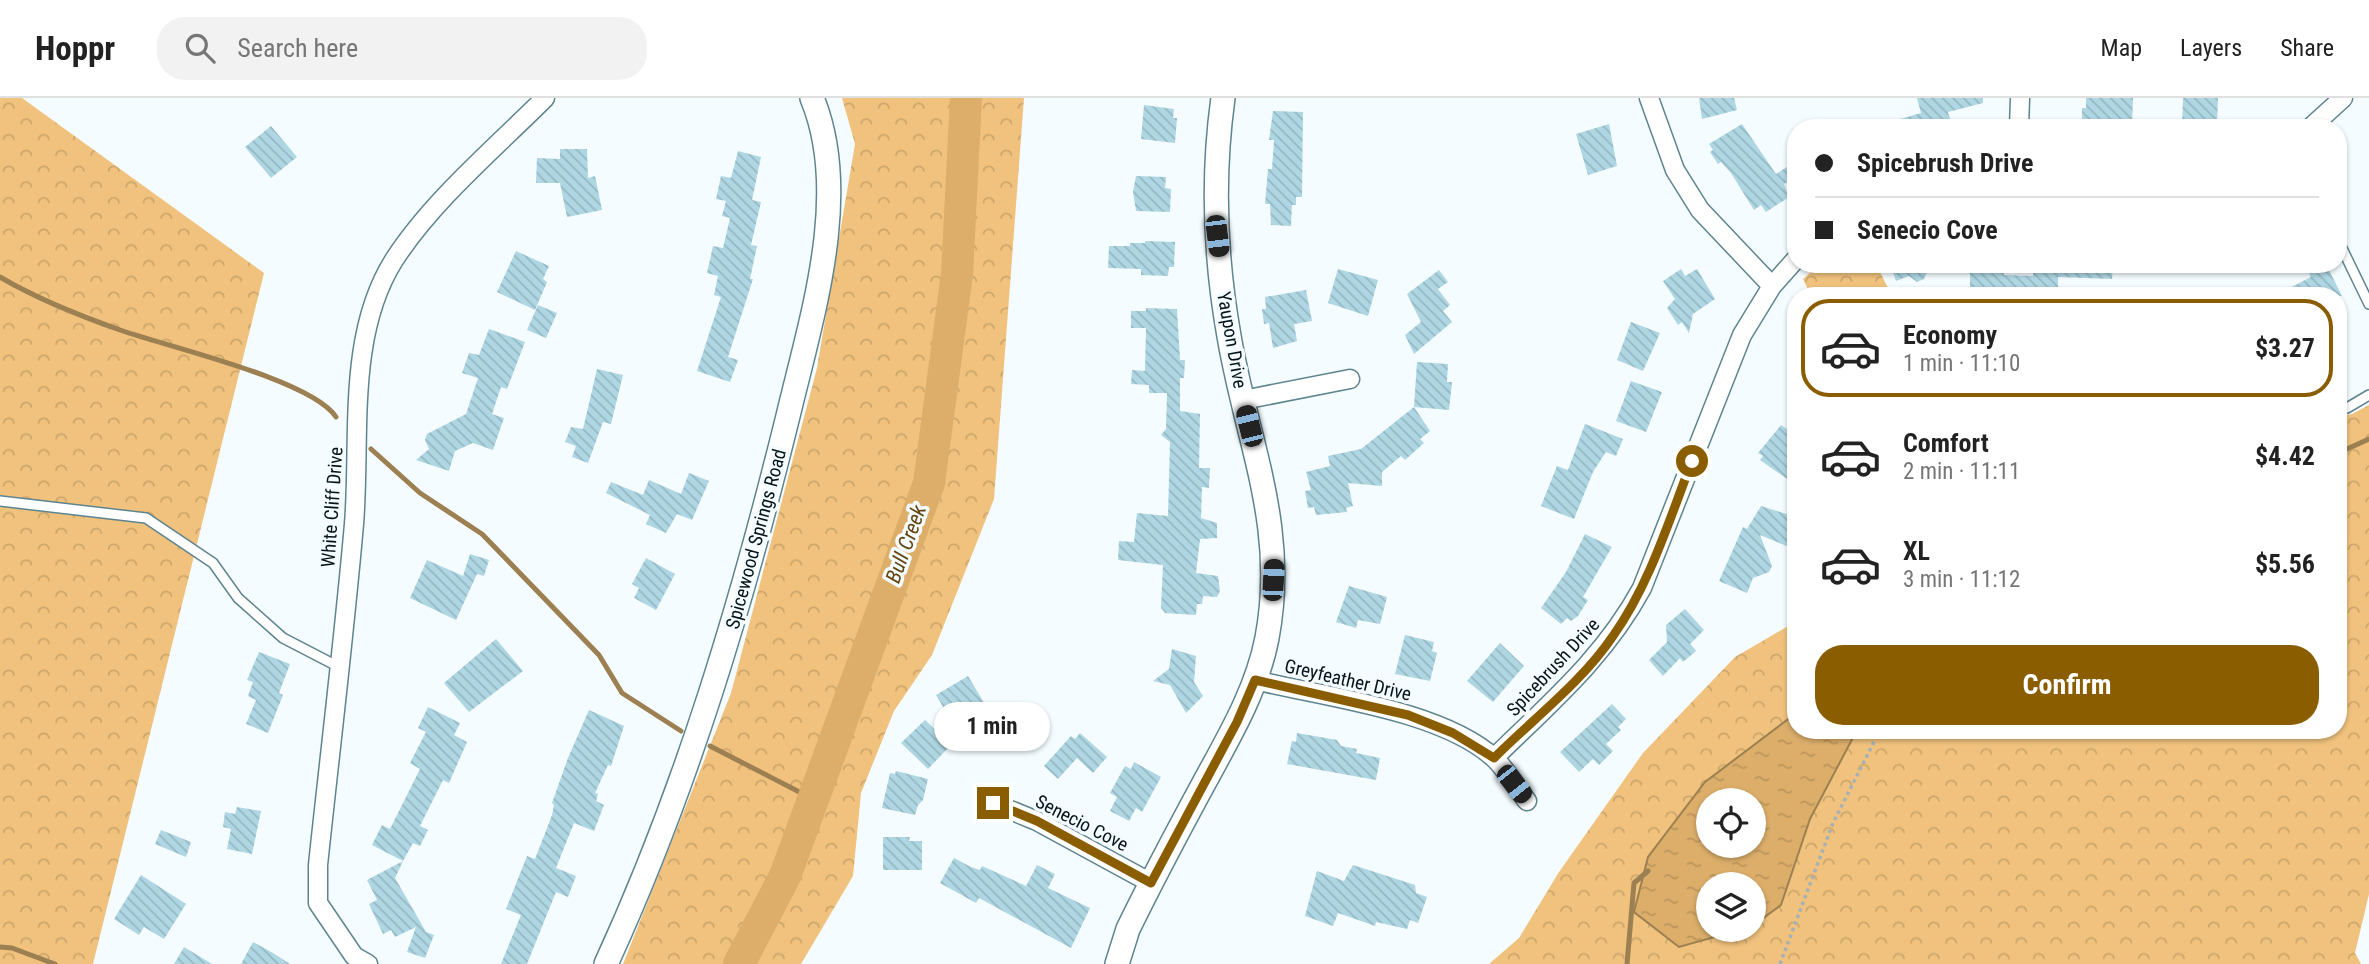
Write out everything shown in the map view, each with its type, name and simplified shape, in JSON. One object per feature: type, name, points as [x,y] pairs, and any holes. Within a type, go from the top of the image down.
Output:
[{"type":"street","name":"White Cliff Drive","points":[[368,964],[354,956],[318,903],[318,866],[354,522],[363,345],[374,302],[393,261],[422,222],[545,98]]},
{"type":"street","name":"Spicewood Springs Road","points":[[606,964],[634,901],[725,653],[757,543],[792,398],[820,273],[828,210],[828,158],[824,131],[813,98]]},
{"type":"street","name":"Yaupon Drive","points":[[1117,964],[1128,929],[1237,722],[1255,680],[1268,627],[1275,557],[1268,503],[1228,335],[1217,236],[1216,179],[1223,98]]},
{"type":"street","points":[[1649,98],[1675,170],[1700,210],[1772,286]]},
{"type":"street","points":[[2019,119],[2020,98]]},
{"type":"street","points":[[2320,119],[2343,98]]},
{"type":"street","name":"Spicebrush Drive","points":[[1494,758],[1580,676],[1612,638],[1631,608],[1642,588],[1742,335],[1772,286],[1787,269]]},
{"type":"street","points":[[1243,400],[1350,379]]},
{"type":"street","name":"Greyfeather Drive","points":[[1255,680],[1408,715],[1453,733],[1494,758],[1527,801]]},
{"type":"street","name":"Senecio Cove","points":[[993,803],[1037,821],[1151,883]]},
{"type":"lane","points":[[2347,259],[2369,304]]},
{"type":"lane","points":[[2347,408],[2369,395]]},
{"type":"lane","points":[[0,501],[146,518],[213,563],[238,598],[283,638],[339,667]]},
{"type":"path","points":[[1780,964],[1833,823],[1875,739]]},
{"type":"green space","points":[[0,98],[22,98],[264,273],[93,964],[0,964]]},
{"type":"green space","points":[[842,98],[1024,98],[994,499],[932,655],[894,711],[861,793],[853,876],[801,964],[623,964],[731,693],[817,368],[855,144]]},
{"type":"green space","points":[[1810,273],[1880,273],[1888,287],[1807,287],[1803,279]]},
{"type":"green space","points":[[2369,405],[2369,894],[2355,953],[2361,964],[1489,964],[1519,938],[1559,872],[1643,753],[1735,657],[1787,627],[1787,739],[2347,739],[2347,415]]},
{"type":"water","points":[[1787,720],[1787,739],[1852,739],[1810,819],[1781,905],[1766,916],[1766,872],[1696,872],[1697,942],[1679,947],[1634,912],[1648,857],[1696,794],[1696,858],[1766,858],[1766,788],[1700,788],[1705,782]]},
{"type":"building","points":[[1699,98],[1734,98],[1737,110],[1702,119]]},
{"type":"building","points":[[1917,98],[1983,98],[1983,103],[1948,112],[1950,119],[1900,119],[1921,113]]},
{"type":"building","points":[[2086,98],[2133,98],[2132,119],[2082,119],[2082,108],[2086,108]]},
{"type":"building","points":[[2183,98],[2218,98],[2217,119],[2182,119]]},
{"type":"building","points":[[1144,105],[1174,109],[1173,118],[1177,118],[1175,143],[1141,139]]},
{"type":"building","points":[[1273,111],[1303,112],[1302,197],[1296,197],[1296,205],[1292,205],[1291,226],[1271,225],[1270,204],[1265,204],[1268,169],[1272,169],[1274,140],[1269,140]]},
{"type":"building","points":[[1609,124],[1617,166],[1588,175],[1576,134]]},
{"type":"building","points":[[1742,124],[1776,174],[1787,167],[1787,182],[1784,184],[1787,198],[1766,212],[1761,205],[1754,210],[1731,173],[1721,162],[1718,164],[1710,152],[1713,150],[1709,144]]},
{"type":"building","points":[[271,126],[297,157],[271,178],[245,147]]},
{"type":"building","points":[[560,149],[587,149],[588,178],[595,176],[602,210],[567,217],[560,183],[536,183],[537,158],[560,159]]},
{"type":"building","points":[[738,151],[761,157],[752,200],[761,202],[751,245],[757,246],[750,279],[753,279],[728,357],[738,360],[730,382],[697,371],[721,297],[714,295],[718,276],[707,273],[713,246],[723,248],[730,218],[722,216],[726,201],[716,199],[721,176],[731,178]]},
{"type":"building","points":[[1136,176],[1166,177],[1165,188],[1171,189],[1170,212],[1136,211],[1133,192]]},
{"type":"building","points":[[1175,242],[1174,267],[1169,267],[1168,276],[1141,275],[1141,269],[1108,268],[1109,246],[1130,246],[1130,243]]},
{"type":"building","points":[[516,251],[549,266],[543,279],[547,282],[535,310],[497,292]]},
{"type":"building","points":[[1338,269],[1378,280],[1368,316],[1328,303]]},
{"type":"building","points":[[1681,269],[1685,276],[1697,269],[1715,299],[1693,314],[1689,333],[1682,322],[1678,325],[1667,308],[1675,299],[1663,281]]},
{"type":"building","points":[[1439,270],[1448,282],[1438,289],[1450,305],[1443,311],[1452,322],[1414,354],[1405,335],[1421,322],[1407,294]]},
{"type":"building","points":[[1893,273],[1927,273],[1924,279],[1917,282],[1909,276],[1896,281]]},
{"type":"building","points":[[1970,273],[2033,276],[2033,273],[2112,273],[2112,279],[2058,277],[2058,287],[1970,287]]},
{"type":"building","points":[[2309,273],[2330,273],[2338,287],[2292,287],[2311,277]]},
{"type":"building","points":[[1306,290],[1312,321],[1294,324],[1297,341],[1273,348],[1269,323],[1264,324],[1262,309],[1266,309],[1265,297]]},
{"type":"building","points":[[538,305],[557,313],[546,338],[527,330]]},
{"type":"building","points":[[1146,308],[1177,309],[1180,360],[1185,360],[1184,378],[1180,378],[1180,411],[1200,414],[1199,468],[1210,468],[1209,488],[1202,487],[1201,518],[1217,523],[1217,538],[1200,539],[1196,573],[1218,576],[1220,591],[1217,597],[1203,596],[1202,604],[1197,604],[1196,615],[1165,613],[1161,608],[1163,565],[1118,560],[1119,541],[1134,542],[1137,513],[1168,516],[1170,442],[1161,435],[1166,429],[1167,393],[1149,393],[1149,385],[1131,384],[1132,370],[1145,371],[1146,328],[1131,328],[1131,311],[1146,311]]},
{"type":"building","points":[[1631,322],[1660,333],[1643,371],[1617,360]]},
{"type":"building","points":[[489,329],[525,342],[507,389],[501,387],[492,414],[504,418],[493,450],[473,443],[455,451],[449,471],[416,460],[429,449],[425,440],[427,434],[466,414],[478,378],[462,373],[469,353],[479,355]]},
{"type":"building","points":[[1417,362],[1448,364],[1447,382],[1452,382],[1449,410],[1414,407]]},
{"type":"building","points":[[597,369],[623,375],[611,424],[603,422],[588,463],[572,457],[576,446],[565,442],[571,427],[583,429]]},
{"type":"building","points":[[1631,381],[1662,392],[1646,432],[1616,421]]},
{"type":"building","points":[[1414,407],[1430,431],[1420,439],[1424,443],[1405,460],[1401,456],[1382,472],[1382,486],[1348,483],[1353,506],[1346,508],[1347,512],[1316,515],[1314,507],[1308,508],[1305,491],[1311,490],[1306,472],[1330,466],[1328,456],[1361,449]]},
{"type":"building","points":[[1585,424],[1623,439],[1616,456],[1606,452],[1593,472],[1574,519],[1541,506],[1557,466],[1568,470]]},
{"type":"building","points":[[1781,425],[1787,429],[1787,479],[1760,460],[1763,456],[1758,453]]},
{"type":"building","points":[[689,473],[709,481],[692,520],[677,514],[666,533],[646,524],[650,515],[606,493],[611,482],[643,495],[649,480],[681,494]]},
{"type":"building","points":[[1761,506],[1787,514],[1787,546],[1760,535],[1772,566],[1769,572],[1753,578],[1747,593],[1719,581],[1743,527],[1747,529]]},
{"type":"building","points":[[1585,534],[1612,547],[1583,597],[1588,600],[1578,616],[1571,621],[1567,618],[1561,624],[1541,608],[1566,572]]},
{"type":"building","points":[[470,554],[489,560],[484,576],[477,574],[456,620],[410,598],[427,560],[463,576]]},
{"type":"building","points":[[646,558],[675,574],[656,610],[634,598],[639,588],[632,584]]},
{"type":"building","points":[[1349,586],[1387,597],[1380,624],[1358,620],[1356,628],[1336,622]]},
{"type":"building","points":[[1685,609],[1704,630],[1690,644],[1696,651],[1683,662],[1680,658],[1663,676],[1649,660],[1667,642],[1666,625]]},
{"type":"building","points":[[1405,635],[1434,642],[1432,651],[1437,653],[1430,681],[1395,674]]},
{"type":"building","points":[[496,639],[523,671],[469,712],[444,683]]},
{"type":"building","points":[[1500,643],[1524,666],[1493,702],[1467,681]]},
{"type":"building","points":[[1172,649],[1196,656],[1194,682],[1203,696],[1186,713],[1170,685],[1153,681],[1169,669]]},
{"type":"building","points":[[259,652],[290,664],[279,693],[283,695],[268,733],[246,724],[256,700],[248,696],[253,682],[247,680]]},
{"type":"building","points":[[968,676],[992,716],[960,735],[936,695]]},
{"type":"building","points":[[1013,703],[1039,707],[1043,712],[1037,746],[1007,741]]},
{"type":"building","points":[[1612,704],[1626,719],[1618,727],[1621,730],[1606,744],[1613,751],[1599,765],[1593,759],[1579,772],[1560,752]]},
{"type":"building","points":[[428,707],[460,723],[454,735],[467,742],[449,783],[443,780],[420,826],[428,830],[420,846],[413,843],[403,861],[372,845],[382,825],[390,829],[420,769],[410,763],[426,732],[418,728]]},
{"type":"building","points":[[589,710],[624,726],[611,766],[608,765],[595,793],[598,794],[596,801],[604,805],[594,831],[574,823],[556,868],[576,876],[568,897],[556,892],[527,964],[501,964],[521,915],[506,909],[527,856],[535,859],[552,815],[552,803],[568,758]]},
{"type":"building","points":[[925,720],[951,745],[928,769],[901,743]]},
{"type":"building","points":[[1080,733],[1107,757],[1093,773],[1077,758],[1058,779],[1044,766],[1071,736],[1075,739]]},
{"type":"building","points":[[1297,733],[1337,740],[1341,746],[1357,749],[1356,753],[1380,758],[1376,780],[1287,764],[1292,741],[1296,742]]},
{"type":"building","points":[[1134,762],[1161,777],[1142,812],[1136,808],[1129,821],[1110,811],[1117,797],[1110,793],[1125,766],[1131,769]]},
{"type":"building","points":[[896,771],[928,779],[923,800],[915,815],[882,808],[890,773],[895,774]]},
{"type":"building","points":[[237,807],[261,811],[252,854],[227,849],[231,829],[223,827],[225,812],[235,814]]},
{"type":"building","points":[[161,830],[191,842],[186,857],[155,844]]},
{"type":"building","points":[[883,837],[910,837],[909,841],[922,841],[922,870],[883,870]]},
{"type":"building","points":[[954,858],[980,870],[982,866],[1026,886],[1037,865],[1055,874],[1048,888],[1090,908],[1071,948],[979,898],[976,903],[940,883]]},
{"type":"building","points":[[403,861],[395,878],[426,932],[434,935],[425,958],[407,952],[416,927],[395,937],[391,930],[383,934],[369,904],[377,900],[367,880]]},
{"type":"building","points":[[1353,865],[1415,885],[1416,893],[1427,897],[1418,923],[1410,920],[1407,929],[1376,922],[1375,926],[1338,913],[1333,926],[1305,916],[1317,871],[1344,881]]},
{"type":"building","points":[[141,875],[186,904],[164,939],[144,927],[139,935],[114,919]]},
{"type":"building","points":[[253,942],[273,953],[290,964],[241,964]]},
{"type":"building","points":[[184,947],[212,964],[174,964]]},
{"type":"waterway","name":"Bull Creek","points":[[739,964],[785,876],[929,483],[957,274],[966,98]]},
{"type":"waterway","points":[[0,277],[91,319],[238,366],[299,390],[322,403],[336,417]]},
{"type":"waterway","points":[[2347,449],[2369,439]]},
{"type":"waterway","points":[[371,449],[420,493],[482,534],[599,655],[622,693],[681,731]]},
{"type":"waterway","points":[[710,746],[813,799]]},
{"type":"waterway","points":[[1627,964],[1634,883],[1648,871]]},
{"type":"waterway","points":[[0,947],[12,948],[55,964]]},
{"type":"route","points":[[993,803],[1037,821],[1151,883],[1237,722],[1255,680],[1408,715],[1453,733],[1494,758],[1580,676],[1612,638],[1642,588],[1692,461]]}]
